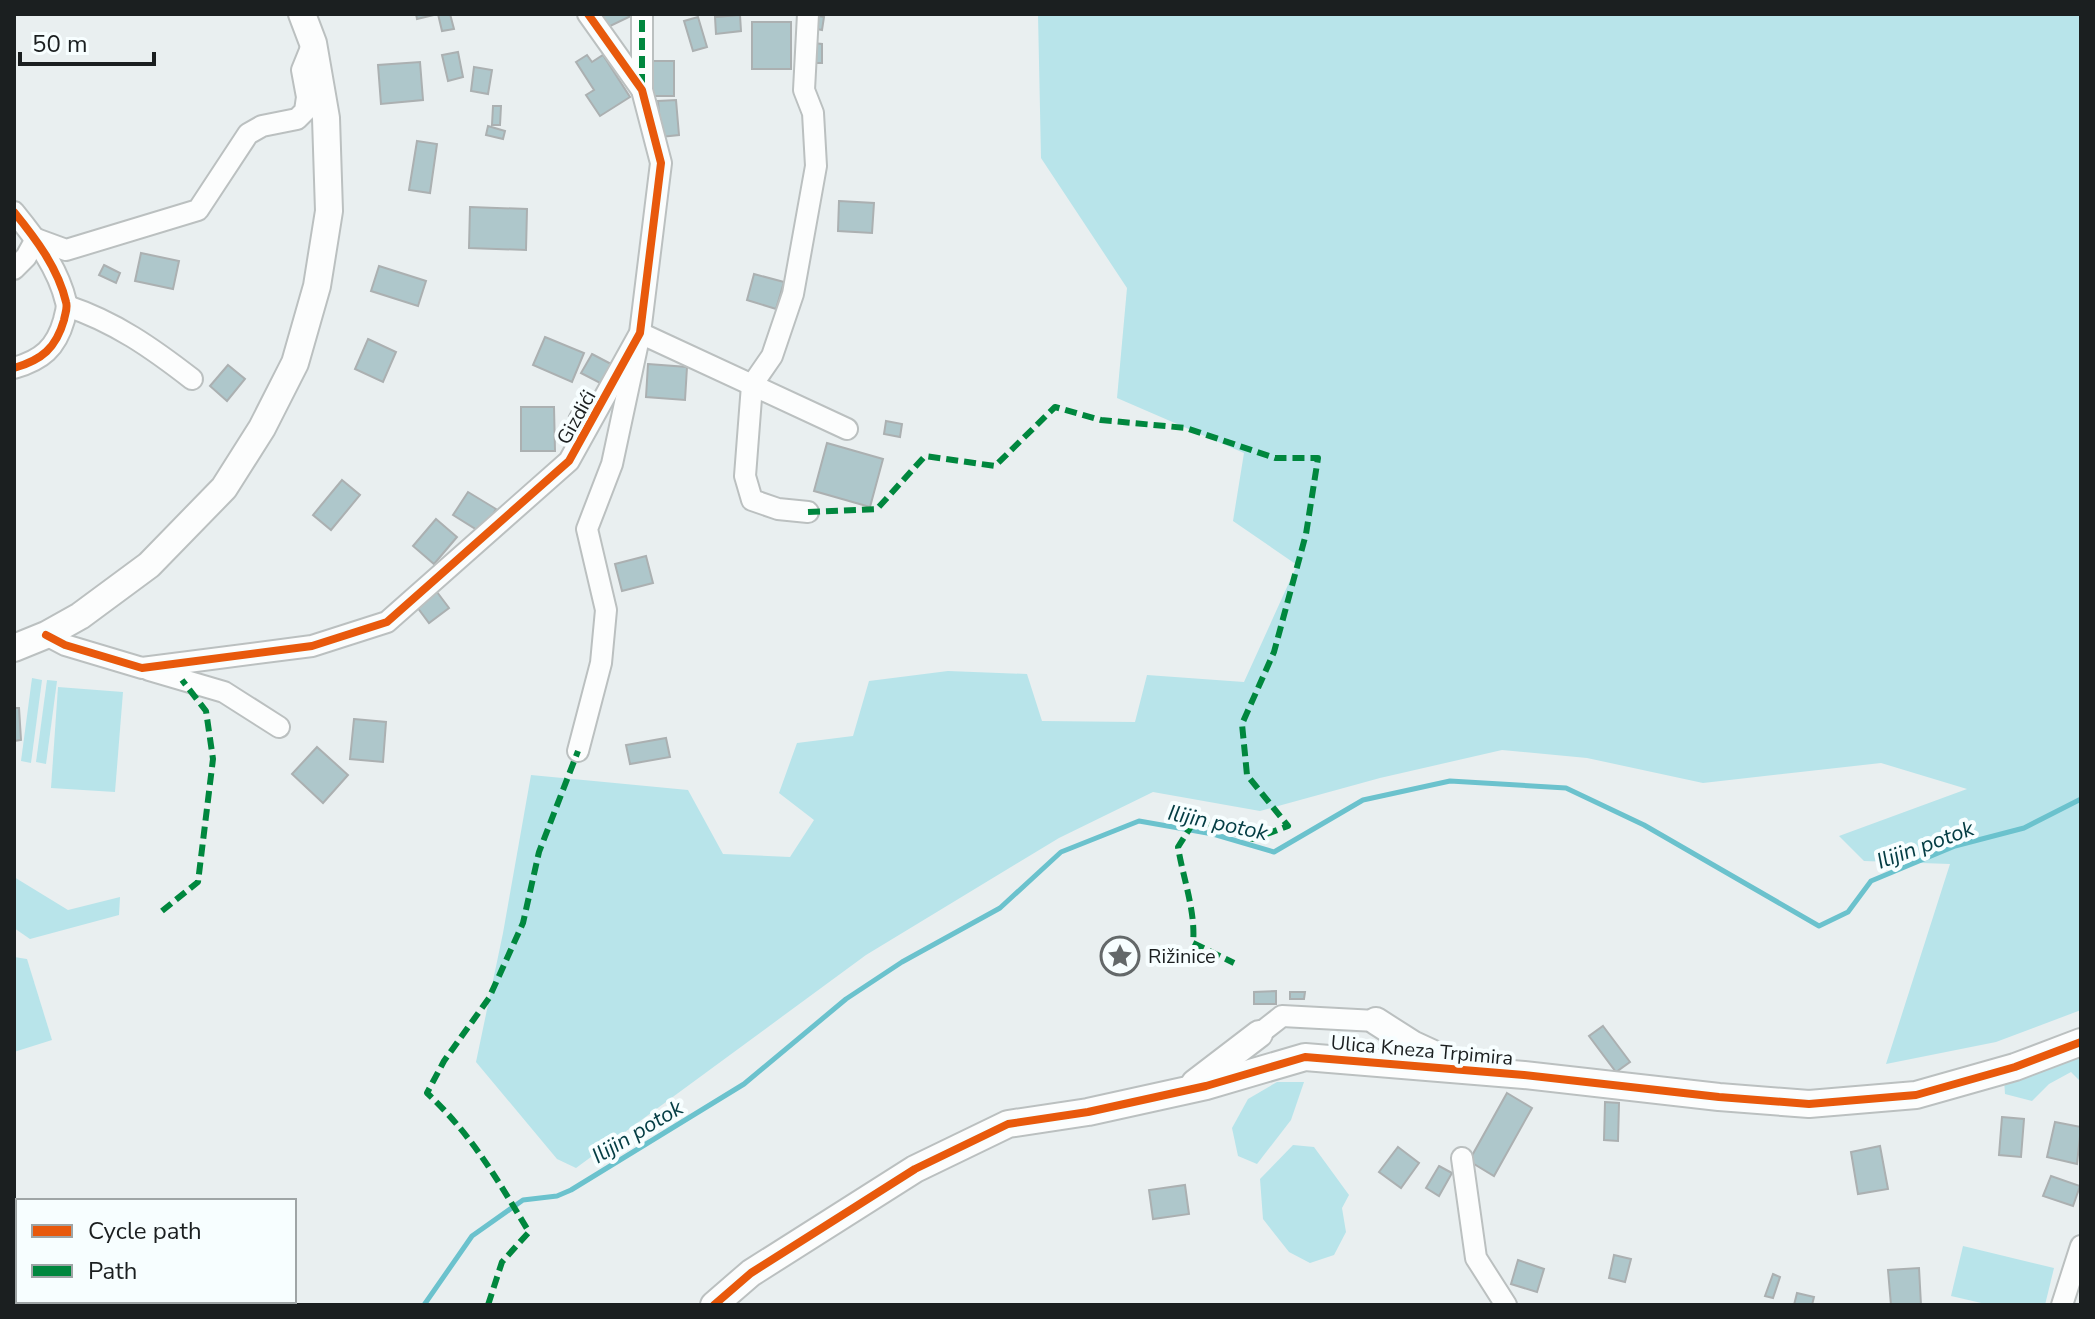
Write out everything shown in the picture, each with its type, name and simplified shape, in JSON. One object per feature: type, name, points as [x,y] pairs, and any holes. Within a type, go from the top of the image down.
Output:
[{"type":"main road","points":[[14,648],[80,616],[149,565],[224,488],[262,428],[295,363],[317,286],[329,211],[326,118],[313,43],[302,14]]},
{"type":"main road","points":[[1376,1021],[1412,1044],[1468,1070]]},
{"type":"main road","points":[[1185,1091],[1259,1034]]},
{"type":"main road","name":"Ulica Kneza Trpimira","points":[[714,1305],[751,1273],[915,1169],[1008,1124],[1088,1112],[1185,1091],[1305,1057],[1809,1104],[1916,1095],[2015,1067],[2081,1042]]},
{"type":"street","name":"Gizdići","points":[[46,635],[65,645],[142,668],[312,646],[387,622],[569,461],[640,333],[661,163],[642,90],[588,14]]},
{"type":"street","points":[[642,14],[642,90]]},
{"type":"street","points":[[808,14],[804,90],[813,113],[816,166],[793,294],[772,356],[752,385],[745,476],[752,500],[778,509],[808,512]]},
{"type":"street","points":[[36,239],[66,250],[198,210],[248,134],[262,126],[297,119],[305,111],[307,97],[302,70],[313,43]]},
{"type":"street","points":[[14,212],[53,267],[67,306],[58,340],[35,362],[14,368]]},
{"type":"street","points":[[14,269],[26,257],[36,239]]},
{"type":"street","points":[[67,306],[101,318],[148,344],[192,379]]},
{"type":"street","points":[[578,751],[601,663],[606,610],[587,529],[612,464],[640,333],[847,429]]},
{"type":"street","points":[[142,668],[224,692],[279,727]]},
{"type":"street","points":[[1259,1034],[1282,1016],[1376,1021]]},
{"type":"street","points":[[1462,1158],[1476,1258],[1506,1305]]},
{"type":"street","points":[[2062,1305],[2081,1246]]},
{"type":"shaded area","points":[[1038,14],[2081,14],[2081,1010],[1996,1042],[1886,1064],[1950,864],[1864,861],[1839,836],[1967,789],[1881,763],[1703,783],[1587,758],[1502,750],[1380,778],[1260,811],[1153,792],[1059,838],[866,955],[576,1168],[557,1159],[476,1062],[531,775],[688,790],[723,854],[790,857],[814,820],[779,793],[797,743],[853,736],[869,681],[948,671],[1027,674],[1042,721],[1135,722],[1147,675],[1244,682],[1297,565],[1233,521],[1244,453],[1117,398],[1127,288],[1041,158]]},
{"type":"shaded area","points":[[32,678],[42,680],[31,763],[21,761]]},
{"type":"shaded area","points":[[47,680],[57,681],[46,764],[36,762]]},
{"type":"shaded area","points":[[58,687],[123,692],[115,792],[51,788]]},
{"type":"shaded area","points":[[14,877],[68,910],[120,897],[119,915],[30,939],[14,928]]},
{"type":"shaded area","points":[[14,957],[27,959],[52,1040],[14,1052]]},
{"type":"shaded area","points":[[2081,1052],[2081,1082],[2071,1072],[2049,1084],[2032,1101],[2005,1094],[2004,1079]]},
{"type":"shaded area","points":[[1277,1082],[1304,1082],[1291,1120],[1257,1164],[1238,1156],[1232,1128],[1248,1099]]},
{"type":"shaded area","points":[[1293,1145],[1314,1147],[1349,1195],[1342,1208],[1346,1232],[1334,1255],[1310,1263],[1289,1252],[1263,1219],[1260,1179]]},
{"type":"shaded area","points":[[1963,1246],[2054,1268],[2045,1305],[1990,1305],[1951,1296]]},
{"type":"building","points":[[416,14],[438,14],[417,19]]},
{"type":"building","points":[[438,14],[450,14],[454,29],[442,31]]},
{"type":"building","points":[[597,14],[635,14],[604,29]]},
{"type":"building","points":[[740,15],[741,31],[716,34],[715,17]]},
{"type":"building","points":[[815,15],[824,17],[822,30],[812,28]]},
{"type":"building","points":[[698,17],[707,47],[693,51],[684,21]]},
{"type":"building","points":[[752,22],[791,22],[791,69],[752,69]]},
{"type":"building","points":[[812,43],[822,44],[822,63],[812,63]]},
{"type":"building","points":[[458,52],[463,77],[448,81],[442,55]]},
{"type":"building","points":[[587,55],[592,62],[603,55],[630,97],[600,116],[586,95],[594,90],[576,62]]},
{"type":"building","points":[[653,61],[674,61],[674,96],[653,96]]},
{"type":"building","points":[[420,62],[423,100],[381,104],[378,65]]},
{"type":"building","points":[[474,67],[492,70],[488,94],[471,91]]},
{"type":"building","points":[[676,100],[679,135],[661,137],[658,101]]},
{"type":"building","points":[[493,106],[501,106],[500,125],[492,125]]},
{"type":"building","points":[[488,126],[505,131],[503,139],[486,135]]},
{"type":"building","points":[[417,141],[437,144],[430,193],[409,190]]},
{"type":"building","points":[[839,201],[874,203],[872,233],[838,231]]},
{"type":"building","points":[[470,207],[527,209],[526,250],[469,248]]},
{"type":"building","points":[[141,253],[179,261],[173,289],[135,281]]},
{"type":"building","points":[[104,265],[120,273],[116,283],[99,275]]},
{"type":"building","points":[[379,266],[426,281],[418,306],[371,291]]},
{"type":"building","points":[[754,274],[784,282],[776,309],[747,300]]},
{"type":"building","points":[[545,337],[584,353],[572,382],[533,365]]},
{"type":"building","points":[[368,339],[396,352],[383,382],[355,369]]},
{"type":"building","points":[[592,354],[613,365],[602,384],[581,373]]},
{"type":"building","points":[[648,364],[687,367],[685,400],[646,397]]},
{"type":"building","points":[[228,365],[245,379],[227,401],[210,386]]},
{"type":"building","points":[[579,398],[592,406],[582,423],[569,416]]},
{"type":"building","points":[[521,407],[554,407],[555,451],[521,451]]},
{"type":"building","points":[[886,421],[902,424],[900,437],[884,434]]},
{"type":"building","points":[[827,443],[883,459],[870,507],[814,491]]},
{"type":"building","points":[[342,480],[360,495],[331,530],[313,515]]},
{"type":"building","points":[[468,492],[496,509],[482,533],[453,515]]},
{"type":"building","points":[[436,519],[457,537],[434,564],[413,546]]},
{"type":"building","points":[[646,556],[653,583],[622,591],[615,564]]},
{"type":"building","points":[[437,592],[449,608],[429,623],[417,607]]},
{"type":"building","points":[[14,708],[19,708],[21,740],[14,741]]},
{"type":"building","points":[[354,719],[386,722],[383,762],[350,759]]},
{"type":"building","points":[[666,738],[670,757],[630,764],[626,745]]},
{"type":"building","points":[[317,747],[348,775],[323,803],[292,774]]},
{"type":"building","points":[[1276,991],[1276,1004],[1254,1004],[1254,992]]},
{"type":"building","points":[[1290,992],[1305,992],[1304,999],[1290,999]]},
{"type":"building","points":[[1603,1026],[1630,1062],[1616,1072],[1589,1036]]},
{"type":"building","points":[[1507,1093],[1532,1108],[1494,1176],[1469,1161]]},
{"type":"building","points":[[1605,1102],[1619,1103],[1618,1141],[1604,1140]]},
{"type":"building","points":[[2002,1117],[2024,1119],[2021,1157],[1999,1155]]},
{"type":"building","points":[[2055,1122],[2081,1127],[2077,1164],[2047,1157]]},
{"type":"building","points":[[1880,1146],[1888,1189],[1858,1194],[1851,1152]]},
{"type":"building","points":[[1398,1147],[1419,1163],[1401,1188],[1379,1172]]},
{"type":"building","points":[[1439,1166],[1452,1173],[1439,1196],[1426,1188]]},
{"type":"building","points":[[2051,1176],[2080,1186],[2073,1206],[2043,1196]]},
{"type":"building","points":[[1185,1185],[1189,1214],[1153,1219],[1149,1190]]},
{"type":"building","points":[[1614,1255],[1631,1259],[1625,1282],[1609,1278]]},
{"type":"building","points":[[1518,1260],[1544,1269],[1537,1292],[1511,1284]]},
{"type":"building","points":[[1919,1268],[1921,1305],[1891,1305],[1888,1270]]},
{"type":"building","points":[[1773,1274],[1780,1277],[1773,1298],[1765,1296]]},
{"type":"building","points":[[1797,1293],[1814,1297],[1812,1305],[1794,1305]]},
{"type":"waterway","name":"Ilijin potok","points":[[424,1305],[472,1236],[523,1200],[557,1196],[571,1190],[744,1084],[846,999],[902,962],[1000,908],[1061,852],[1139,821],[1213,834],[1274,852],[1363,800],[1450,781],[1566,788],[1644,825],[1819,926],[1848,912],[1871,881],[1955,846],[2024,828],[2081,799]]},
{"type":"marked path","points":[[642,14],[642,86]]},
{"type":"marked path","points":[[808,512],[877,509],[925,456],[995,466],[1055,407],[1101,420],[1186,428],[1275,458],[1318,458],[1306,534],[1274,652],[1242,724],[1247,775],[1288,826],[1253,839],[1195,820],[1178,847],[1191,907],[1193,943],[1234,963]]},
{"type":"marked path","points":[[162,911],[198,882],[213,759],[206,711],[182,680]]},
{"type":"marked path","points":[[488,1305],[502,1262],[529,1232],[471,1141],[427,1093],[444,1061],[489,998],[523,923],[539,852],[578,751]]},
{"type":"cycle path","points":[[46,635],[65,645],[142,668],[312,646],[387,622],[569,461],[640,333],[661,163],[642,90],[588,14]]},
{"type":"cycle path","points":[[14,212],[52,266],[67,306],[61,330],[52,345],[40,357],[14,368]]},
{"type":"cycle path","points":[[714,1305],[751,1273],[915,1169],[1008,1124],[1088,1112],[1206,1086],[1305,1057],[1524,1075],[1809,1104],[1916,1095],[2015,1067],[2081,1042]]},
{"type":"place","name":"Rižinice","points":[[1120,956]]}]
